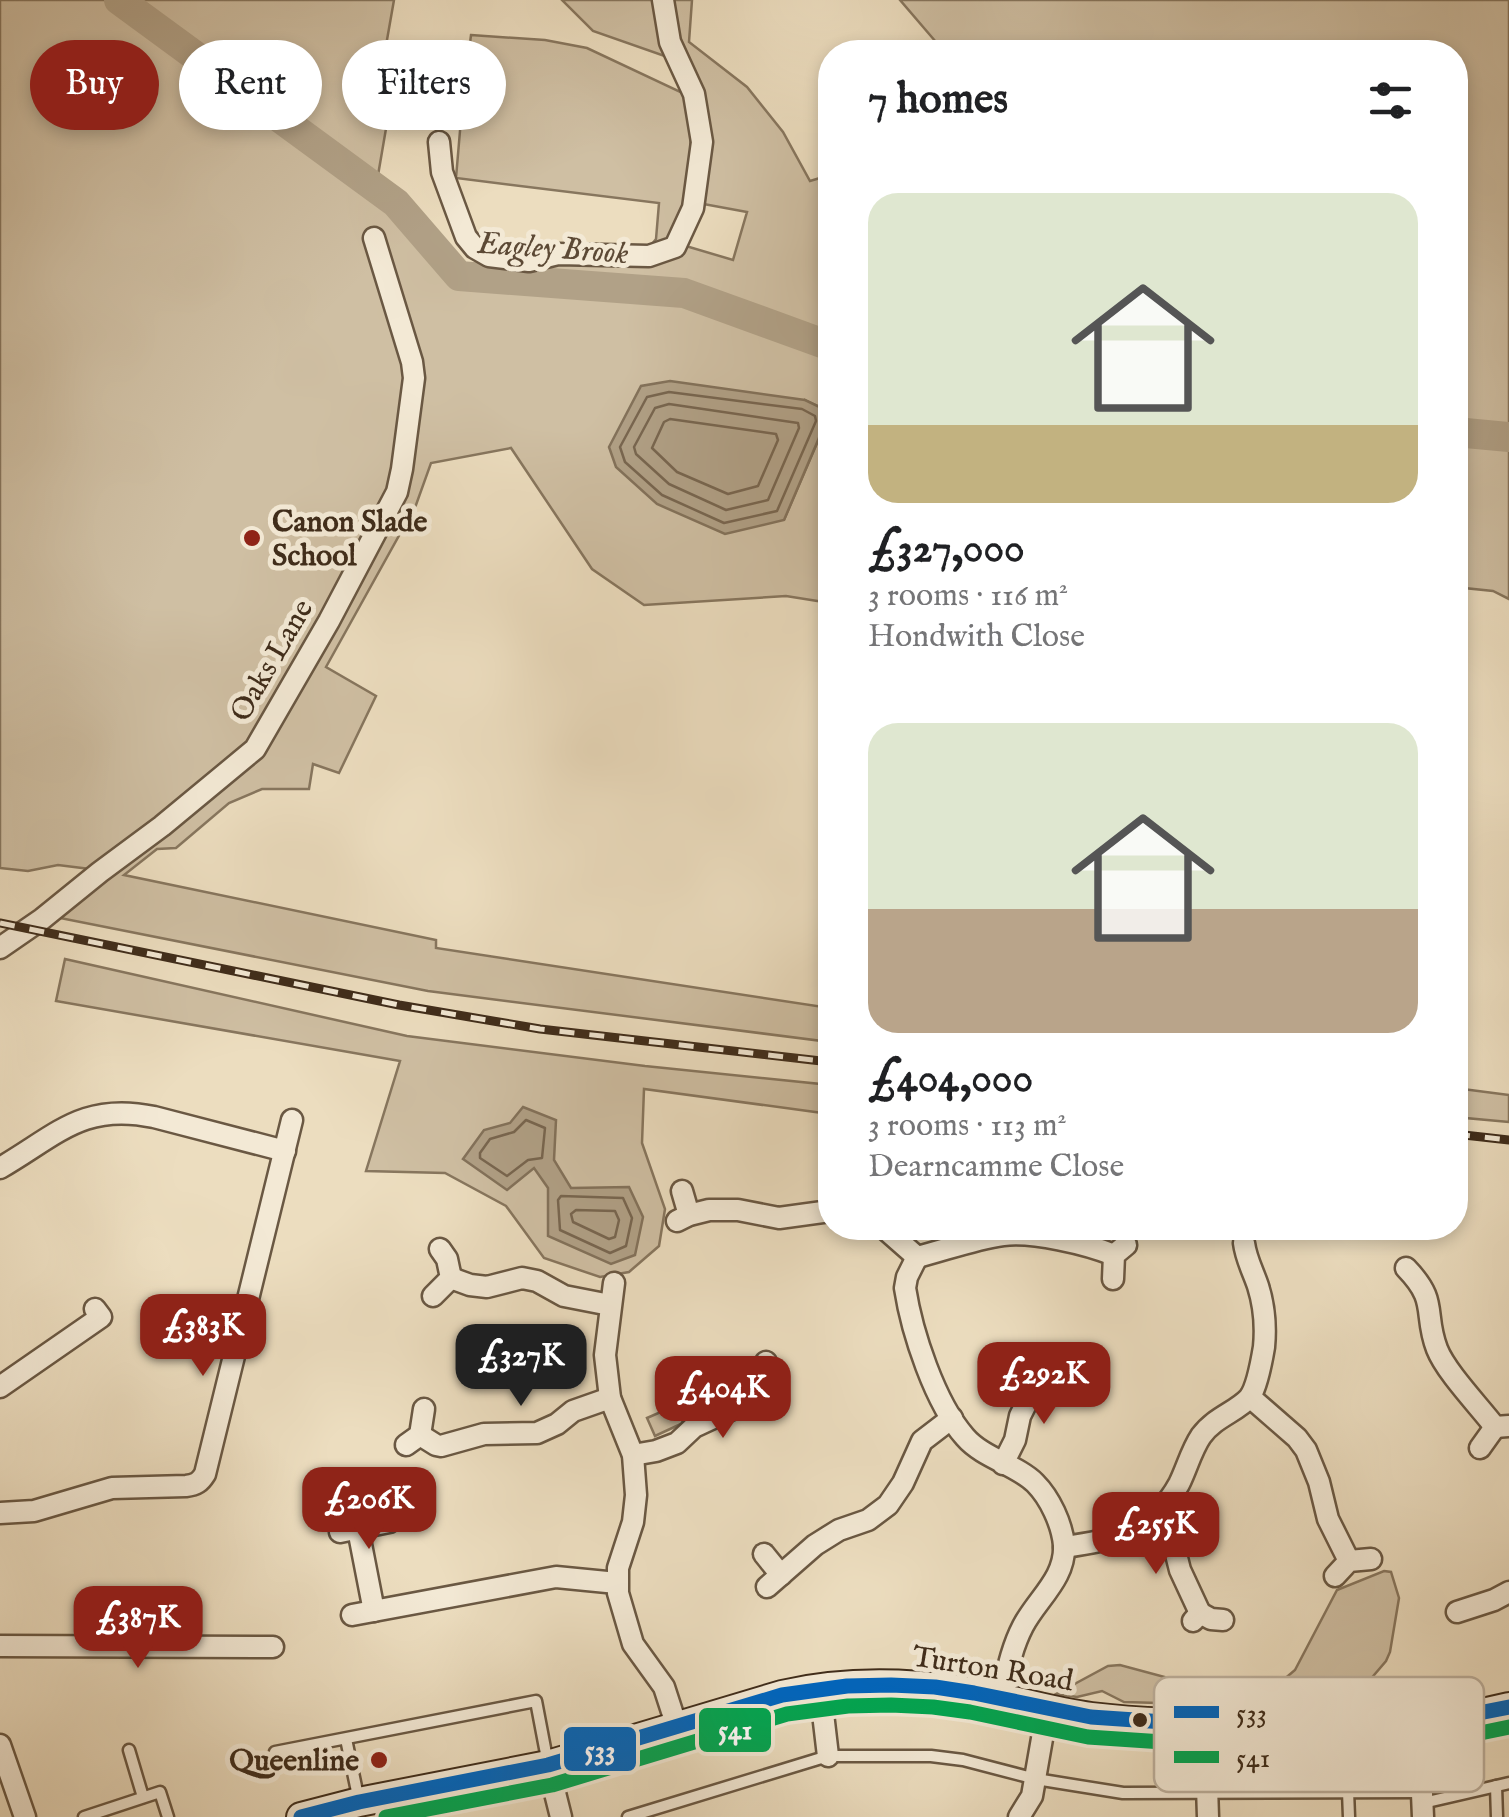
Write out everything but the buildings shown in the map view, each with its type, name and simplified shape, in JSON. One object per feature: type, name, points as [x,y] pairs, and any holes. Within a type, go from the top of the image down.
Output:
[{"type":"main road","name":"Turton Road","points":[[301,1817],[548,1765],[782,1695],[820,1688],[888,1685],[956,1690],[1047,1710],[1154,1721]]},
{"type":"main road","name":"Turton Road","points":[[1484,1714],[1509,1707]]},
{"type":"street","points":[[440,142],[442,172],[466,237],[489,256],[530,260],[558,254],[649,256],[674,246],[693,208],[702,142],[694,94],[670,42],[663,0]]},
{"type":"street","name":"Oaks Lane","points":[[0,948],[162,826],[256,749],[346,589],[400,481],[414,378],[374,238]]},
{"type":"street","points":[[0,1168],[71,1124],[110,1112],[132,1112],[285,1151]]},
{"type":"street","points":[[0,1512],[34,1511],[112,1488],[194,1485],[206,1474],[292,1120]]},
{"type":"street","points":[[682,1191],[683,1218],[723,1209],[779,1218],[818,1213]]},
{"type":"street","points":[[898,1240],[917,1257]]},
{"type":"street","points":[[983,1240],[917,1257],[906,1277],[907,1303],[926,1368],[964,1436],[1034,1482],[1056,1513],[1064,1547],[1060,1570],[1025,1622],[1011,1652],[1001,1699]]},
{"type":"street","points":[[1052,1240],[1120,1250],[1112,1279]]},
{"type":"street","points":[[1064,1547],[1130,1533],[1156,1516],[1180,1482],[1200,1437],[1212,1423],[1250,1397],[1259,1369],[1265,1321],[1258,1284],[1246,1258],[1247,1240]]},
{"type":"street","points":[[440,1248],[448,1259],[451,1278]]},
{"type":"street","points":[[1406,1268],[1416,1294],[1428,1298],[1442,1359],[1502,1426],[1480,1448]]},
{"type":"street","points":[[433,1296],[451,1278]]},
{"type":"street","points":[[451,1278],[487,1287],[522,1278],[564,1296],[610,1305]]},
{"type":"street","points":[[614,1283],[605,1355],[610,1398],[633,1455],[636,1509],[618,1568],[618,1593],[634,1644],[664,1687],[678,1727]]},
{"type":"street","points":[[0,1386],[101,1317],[96,1309]]},
{"type":"street","points":[[633,1455],[677,1443],[694,1427],[737,1407],[759,1389],[766,1362]]},
{"type":"street","points":[[1003,1464],[1034,1384],[1062,1371]]},
{"type":"street","points":[[1250,1397],[1306,1450],[1319,1482],[1342,1569],[1371,1560]]},
{"type":"street","points":[[424,1409],[413,1440],[441,1446],[484,1434],[537,1433],[573,1411],[610,1398]]},
{"type":"street","points":[[764,1554],[774,1581],[832,1534],[868,1520],[888,1504],[903,1483],[922,1441],[952,1418]]},
{"type":"street","points":[[1156,1516],[1175,1550],[1196,1617],[1223,1620]]},
{"type":"street","points":[[374,1611],[349,1530],[389,1522]]},
{"type":"street","points":[[352,1615],[556,1577],[617,1582]]},
{"type":"street","points":[[1468,1602],[1509,1592]]},
{"type":"street","points":[[0,1646],[273,1646]]},
{"type":"street","points":[[820,1688],[828,1756]]},
{"type":"street","points":[[1018,1817],[1032,1796],[1047,1710]]},
{"type":"street","points":[[0,1746],[25,1817]]},
{"type":"street","points":[[548,1765],[561,1817]]},
{"type":"street","points":[[1207,1793],[1208,1817]]},
{"type":"lane","points":[[275,1752],[536,1701],[548,1765]]},
{"type":"lane","points":[[346,1739],[360,1802]]},
{"type":"lane","points":[[129,1750],[143,1797]]},
{"type":"lane","points":[[628,1817],[828,1756],[931,1756],[1123,1793],[1278,1792]]},
{"type":"lane","points":[[1484,1789],[1509,1784]]},
{"type":"lane","points":[[1496,1786],[1497,1817]]},
{"type":"lane","points":[[84,1817],[160,1792],[168,1817]]},
{"type":"lane","points":[[1348,1792],[1349,1817]]},
{"type":"lane","points":[[1354,1792],[1423,1804],[1472,1792]]},
{"type":"shaded area","points":[[0,0],[105,0],[179,51],[179,130],[293,130],[354,172],[301,130],[322,130],[322,40],[186,40],[135,0],[394,0],[387,40],[342,40],[342,130],[386,130],[376,187],[396,203],[459,276],[501,279],[558,254],[686,246],[733,260],[747,212],[698,203],[707,138],[679,61],[593,31],[562,0],[692,0],[689,42],[747,87],[783,132],[810,181],[818,179],[818,406],[805,400],[784,520],[818,441],[818,601],[786,596],[644,605],[592,569],[511,448],[431,463],[416,505],[326,667],[376,696],[339,773],[313,764],[309,789],[262,789],[229,803],[176,848],[157,849],[124,875],[436,940],[436,948],[818,1006],[818,1040],[428,991],[55,917],[98,870],[58,865],[28,871],[0,868]]},
{"type":"shaded area","points":[[900,0],[1509,0],[1509,431],[1468,426],[1468,40],[934,40]]},
{"type":"shaded area","points":[[471,35],[545,40],[587,48],[687,95],[689,168],[675,239],[652,244],[656,239],[659,203],[456,178],[460,130],[506,130],[506,40],[470,40]]},
{"type":"shaded area","points":[[1468,441],[1509,444],[1509,599],[1493,591],[1468,588]]},
{"type":"shaded area","points":[[65,959],[407,1036],[818,1084],[818,1112],[644,1089],[642,1143],[665,1209],[659,1246],[629,1272],[600,1277],[544,1258],[506,1206],[445,1173],[366,1171],[400,1061],[56,1001]]},
{"type":"shaded area","points":[[1468,1090],[1509,1095],[1509,1122],[1468,1118]]},
{"type":"shaded area","points":[[688,1400],[694,1412],[681,1418],[683,1423],[655,1436],[647,1418]]},
{"type":"shaded area","points":[[1384,1571],[1391,1572],[1399,1598],[1386,1661],[1372,1677],[1287,1677],[1295,1670],[1337,1590]]},
{"type":"shaded area","points":[[1120,1665],[1165,1677],[1154,1677],[1154,1703],[1124,1702],[1102,1691],[1077,1697],[1056,1694],[1108,1666]]},
{"type":"water","points":[[670,381],[805,400],[818,406],[818,440],[784,520],[725,534],[657,504],[616,467],[609,447],[641,386]]},
{"type":"water","points":[[523,1107],[556,1120],[554,1160],[571,1188],[629,1187],[643,1217],[635,1255],[611,1264],[548,1236],[548,1188],[534,1168],[507,1190],[463,1159],[484,1130],[510,1123]]},
{"type":"waterway","name":"Eagley Brook","points":[[119,0],[396,203],[459,276],[684,293],[818,342]]},
{"type":"waterway","name":"Eagley Brook","points":[[1468,433],[1509,437]]},
{"type":"railway","points":[[0,923],[399,1005],[540,1029],[818,1061]]},
{"type":"railway","points":[[1468,1135],[1509,1140]]},
{"type":"transit line","name":"533","points":[[301,1817],[548,1765],[782,1695],[847,1686],[935,1687],[1091,1717],[1154,1721]]},
{"type":"transit line","name":"541","points":[[386,1817],[552,1785],[787,1714],[848,1706],[933,1707],[1088,1737],[1154,1741]]},
{"type":"transit line","name":"533","points":[[1484,1712],[1509,1707]]},
{"type":"transit line","name":"541","points":[[1484,1732],[1509,1727]]},
{"type":"place","name":"Canon Slade School","points":[[252,538]]},
{"type":"place","name":"Queenline","points":[[379,1760]]}]
